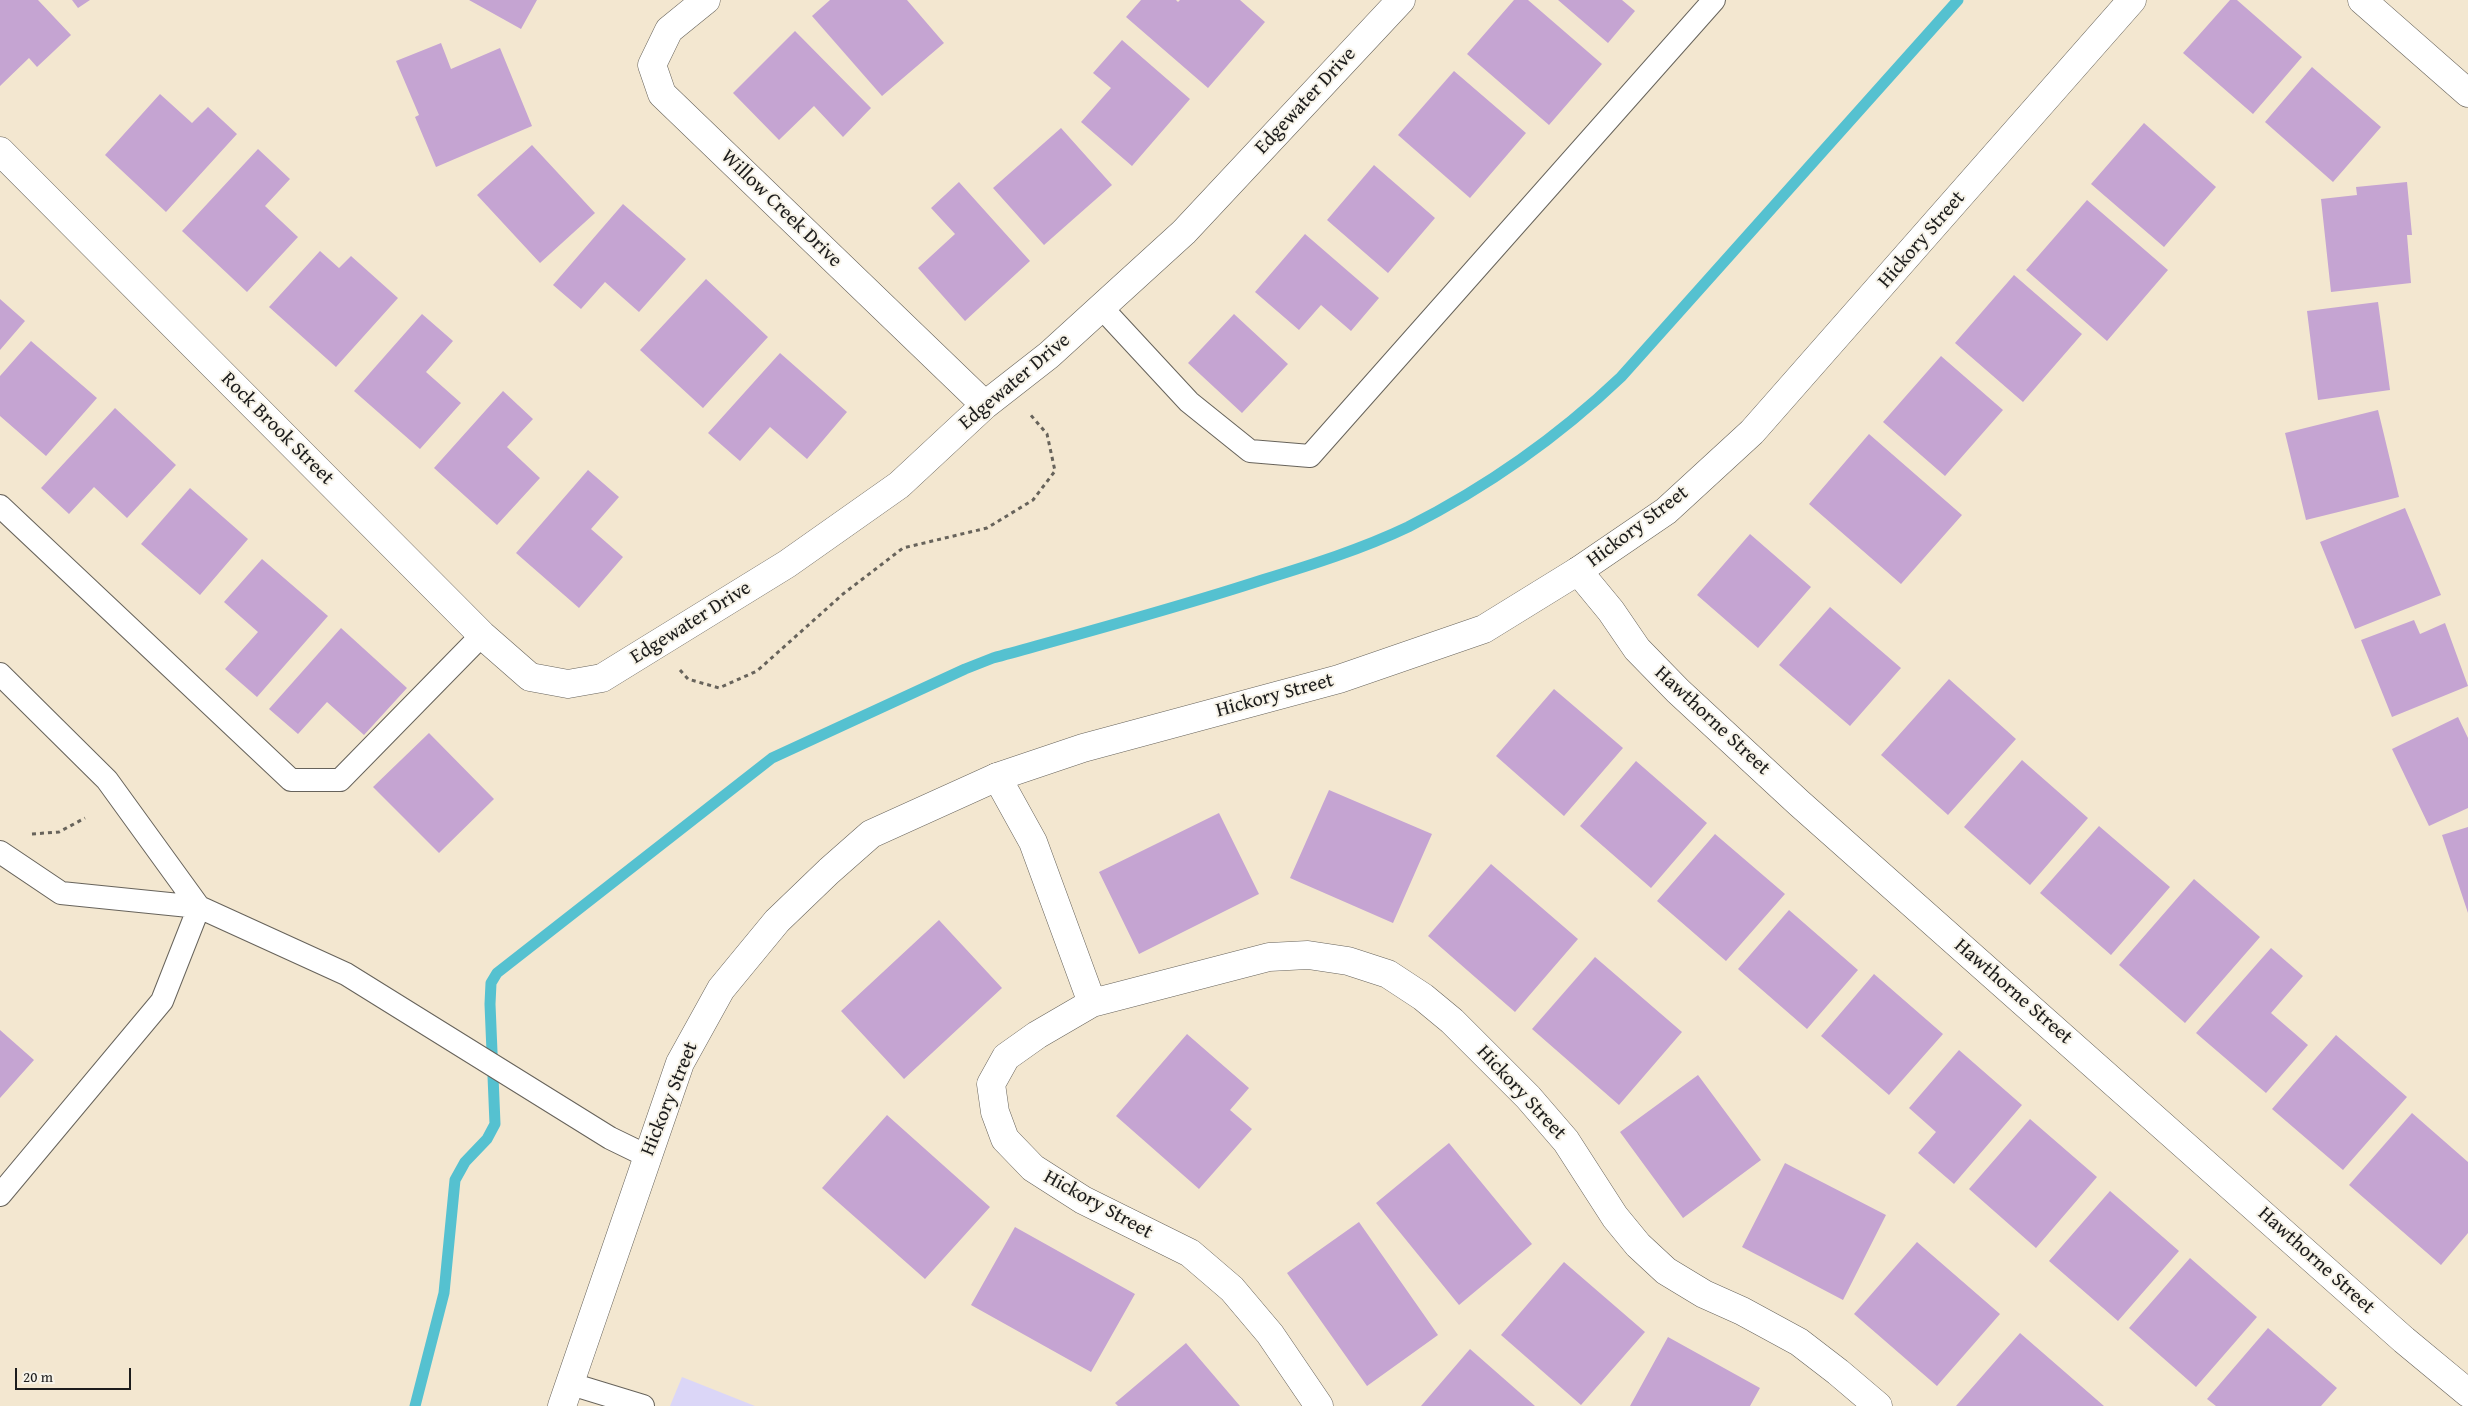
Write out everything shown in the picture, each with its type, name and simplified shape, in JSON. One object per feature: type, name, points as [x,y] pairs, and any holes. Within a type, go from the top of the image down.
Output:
[{"type":"street","name":"Willow Creek Drive","points":[[706,0],[669,30],[652,65],[662,94],[985,405]]},
{"type":"street","name":"Edgewater Drive","points":[[568,684],[602,678],[787,564],[899,485],[985,405],[1049,355],[1184,232],[1401,0]]},
{"type":"street","name":"Hickory Street","points":[[566,1395],[680,1063],[721,989],[777,921],[829,871],[871,834],[997,777],[1083,748],[1338,679],[1484,629],[1578,571],[1666,511],[1752,432],[2132,0]]},
{"type":"street","points":[[2362,0],[2468,93]]},
{"type":"street","name":"Rock Brook Street","points":[[0,151],[482,635],[530,677],[568,684]]},
{"type":"street","name":"Hawthorne Street","points":[[1578,571],[1612,611],[1637,649],[1699,711],[1799,803],[2404,1340],[2468,1393]]},
{"type":"street","points":[[997,777],[1033,842],[1092,1004]]},
{"type":"street","name":"Hickory Street","points":[[1318,1406],[1270,1334],[1232,1289],[1190,1253],[1075,1194],[1033,1168],[1005,1140],[995,1112],[991,1084],[1006,1057],[1037,1035],[1092,1004],[1269,958],[1308,955],[1348,961],[1388,974],[1423,997],[1452,1021],[1528,1097],[1566,1141],[1615,1217],[1638,1245],[1666,1271],[1704,1294],[1742,1311],[1799,1342],[1878,1406]]},
{"type":"lane","points":[[1101,307],[1189,402],[1250,451],[1310,456],[1714,0]]},
{"type":"lane","points":[[0,506],[291,780],[340,780],[482,635]]},
{"type":"lane","points":[[0,674],[107,780],[199,907]]},
{"type":"lane","points":[[0,852],[61,893],[199,907],[346,974],[585,1123],[647,1156]]},
{"type":"lane","points":[[0,1195],[162,1001],[199,907]]},
{"type":"lane","points":[[566,1395],[643,1406]]},
{"type":"path","points":[[678,668],[688,679],[719,688],[757,671],[842,594],[903,548],[987,528],[1033,500],[1055,470],[1047,434],[1028,413]]},
{"type":"path","points":[[28,834],[59,832],[85,818]]},
{"type":"shaded area","points":[[682,1377],[755,1406],[670,1406]]},
{"type":"building","points":[[0,0],[38,0],[71,35],[37,67],[29,58],[0,86]]},
{"type":"building","points":[[72,0],[90,0],[78,8]]},
{"type":"building","points":[[469,0],[537,0],[521,29]]},
{"type":"building","points":[[830,0],[907,0],[944,43],[882,96],[812,16]]},
{"type":"building","points":[[1141,0],[1176,0],[1178,2],[1180,0],[1240,0],[1265,22],[1208,88],[1126,17]]},
{"type":"building","points":[[1514,0],[1528,0],[1602,64],[1549,125],[1467,54]]},
{"type":"building","points":[[1558,0],[1622,0],[1635,11],[1608,43]]},
{"type":"building","points":[[2230,0],[2237,0],[2302,57],[2253,114],[2183,53]]},
{"type":"building","points":[[795,31],[871,108],[843,137],[814,106],[779,140],[733,93]]},
{"type":"building","points":[[1122,40],[1190,99],[1132,166],[1081,122],[1111,88],[1093,73]]},
{"type":"building","points":[[441,43],[451,69],[500,48],[532,126],[436,167],[415,117],[419,115],[396,61]]},
{"type":"building","points":[[2312,67],[2381,127],[2333,182],[2265,122]]},
{"type":"building","points":[[1454,71],[1526,133],[1470,198],[1398,135]]},
{"type":"building","points":[[160,94],[192,123],[208,107],[237,134],[166,212],[105,155]]},
{"type":"building","points":[[2144,123],[2216,187],[2164,247],[2091,184]]},
{"type":"building","points":[[1061,128],[1112,185],[1044,245],[993,188]]},
{"type":"building","points":[[532,145],[595,213],[540,263],[477,195]]},
{"type":"building","points":[[258,149],[290,179],[265,206],[298,237],[247,292],[182,231]]},
{"type":"building","points":[[1374,165],[1435,218],[1388,273],[1327,220]]},
{"type":"building","points":[[959,182],[1030,261],[965,321],[918,268],[955,234],[931,208]]},
{"type":"building","points":[[2407,182],[2412,235],[2407,235],[2411,283],[2331,292],[2321,199],[2357,195],[2356,187]]},
{"type":"building","points":[[2087,200],[2168,270],[2107,341],[2026,270]]},
{"type":"building","points":[[623,204],[686,259],[639,312],[605,282],[581,309],[553,285]]},
{"type":"building","points":[[1305,234],[1379,298],[1351,331],[1321,305],[1299,330],[1255,292]]},
{"type":"building","points":[[320,251],[339,268],[351,256],[398,298],[336,367],[269,307]]},
{"type":"building","points":[[2014,275],[2082,334],[2023,402],[1955,343]]},
{"type":"building","points":[[706,279],[768,337],[703,408],[640,350]]},
{"type":"building","points":[[0,299],[25,321],[0,350]]},
{"type":"building","points":[[2378,302],[2390,390],[2318,400],[2307,311]]},
{"type":"building","points":[[422,314],[453,341],[426,372],[461,403],[420,449],[354,391]]},
{"type":"building","points":[[1234,314],[1288,364],[1242,413],[1188,363]]},
{"type":"building","points":[[31,341],[97,398],[46,456],[0,416],[0,376]]},
{"type":"building","points":[[780,353],[847,412],[807,459],[770,427],[740,461],[708,433]]},
{"type":"building","points":[[1941,356],[2003,410],[1945,476],[1883,422]]},
{"type":"building","points":[[503,391],[533,419],[507,447],[540,478],[497,525],[434,468]]},
{"type":"building","points":[[115,408],[176,465],[127,518],[94,487],[69,514],[41,488]]},
{"type":"building","points":[[2378,410],[2399,497],[2306,520],[2285,433]]},
{"type":"building","points":[[1869,434],[1962,515],[1901,584],[1809,504]]},
{"type":"building","points":[[588,470],[619,497],[591,529],[623,557],[579,608],[516,553]]},
{"type":"building","points":[[190,488],[248,539],[200,595],[141,544]]},
{"type":"building","points":[[2405,508],[2441,595],[2355,629],[2320,542]]},
{"type":"building","points":[[1750,534],[1811,587],[1758,648],[1697,595]]},
{"type":"building","points":[[262,559],[328,616],[257,697],[225,669],[258,632],[224,602]]},
{"type":"building","points":[[1830,607],[1901,668],[1850,726],[1779,665]]},
{"type":"building","points":[[2414,620],[2420,634],[2445,623],[2468,686],[2392,717],[2361,640]]},
{"type":"building","points":[[341,628],[407,688],[364,735],[327,702],[298,734],[269,709]]},
{"type":"building","points":[[1949,679],[2016,739],[1948,815],[1881,755]]},
{"type":"building","points":[[1554,689],[1623,748],[1564,816],[1496,756]]},
{"type":"building","points":[[2458,717],[2468,738],[2468,808],[2429,826],[2392,749]]},
{"type":"building","points":[[429,733],[494,799],[439,853],[373,787]]},
{"type":"building","points":[[2022,760],[2088,818],[2030,885],[1964,827]]},
{"type":"building","points":[[1636,761],[1707,823],[1651,888],[1580,826]]},
{"type":"building","points":[[1329,790],[1432,834],[1393,923],[1290,878]]},
{"type":"building","points":[[1219,813],[1259,894],[1139,954],[1099,872]]},
{"type":"building","points":[[2099,826],[2170,887],[2111,955],[2040,893]]},
{"type":"building","points":[[2468,827],[2468,913],[2442,835]]},
{"type":"building","points":[[1715,834],[1785,894],[1726,961],[1657,901]]},
{"type":"building","points":[[1491,864],[1578,939],[1515,1012],[1428,936]]},
{"type":"building","points":[[2194,879],[2260,937],[2185,1023],[2119,965]]},
{"type":"building","points":[[1789,910],[1858,970],[1807,1029],[1738,969]]},
{"type":"building","points":[[939,920],[1002,988],[904,1079],[841,1011]]},
{"type":"building","points":[[2271,948],[2303,976],[2271,1013],[2308,1045],[2266,1093],[2196,1033]]},
{"type":"building","points":[[1595,957],[1682,1032],[1619,1105],[1532,1029]]},
{"type":"building","points":[[1874,974],[1943,1034],[1889,1095],[1821,1036]]},
{"type":"building","points":[[0,1030],[34,1060],[0,1098]]},
{"type":"building","points":[[1187,1034],[1249,1088],[1230,1110],[1252,1129],[1199,1189],[1116,1116]]},
{"type":"building","points":[[2336,1035],[2407,1097],[2343,1170],[2272,1109]]},
{"type":"building","points":[[1959,1050],[2022,1105],[1954,1184],[1918,1153],[1936,1132],[1909,1108]]},
{"type":"building","points":[[1698,1075],[1761,1160],[1683,1218],[1620,1132]]},
{"type":"building","points":[[2412,1113],[2468,1162],[2468,1233],[2441,1265],[2349,1185]]},
{"type":"building","points":[[887,1115],[990,1207],[925,1279],[822,1188]]},
{"type":"building","points":[[2030,1119],[2097,1177],[2036,1248],[1969,1189]]},
{"type":"building","points":[[1449,1143],[1532,1244],[1459,1305],[1376,1203]]},
{"type":"building","points":[[1785,1163],[1886,1215],[1843,1300],[1742,1247]]},
{"type":"building","points":[[2110,1191],[2179,1251],[2118,1321],[2049,1261]]},
{"type":"building","points":[[1359,1222],[1438,1335],[1367,1386],[1287,1273]]},
{"type":"building","points":[[1015,1227],[1135,1294],[1091,1372],[971,1305]]},
{"type":"building","points":[[1917,1242],[2000,1314],[1937,1386],[1854,1314]]},
{"type":"building","points":[[2190,1258],[2257,1317],[2196,1387],[2129,1328]]},
{"type":"building","points":[[1564,1262],[1645,1332],[1581,1405],[1501,1335]]},
{"type":"building","points":[[2268,1328],[2337,1388],[2321,1406],[2216,1406],[2207,1399]]},
{"type":"building","points":[[2020,1333],[2104,1406],[1956,1406]]},
{"type":"building","points":[[1668,1337],[1760,1388],[1750,1406],[1630,1406]]},
{"type":"building","points":[[1186,1343],[1240,1406],[1118,1406],[1115,1403]]},
{"type":"building","points":[[1470,1349],[1535,1406],[1421,1406]]},
{"type":"waterway","points":[[415,1406],[444,1293],[455,1180],[465,1162],[487,1139],[495,1124],[490,1004],[491,983],[497,973],[772,758],[965,669],[993,658],[1195,601],[1355,549],[1408,527],[1465,496],[1493,478],[1546,441],[1621,377],[1958,0]]}]
